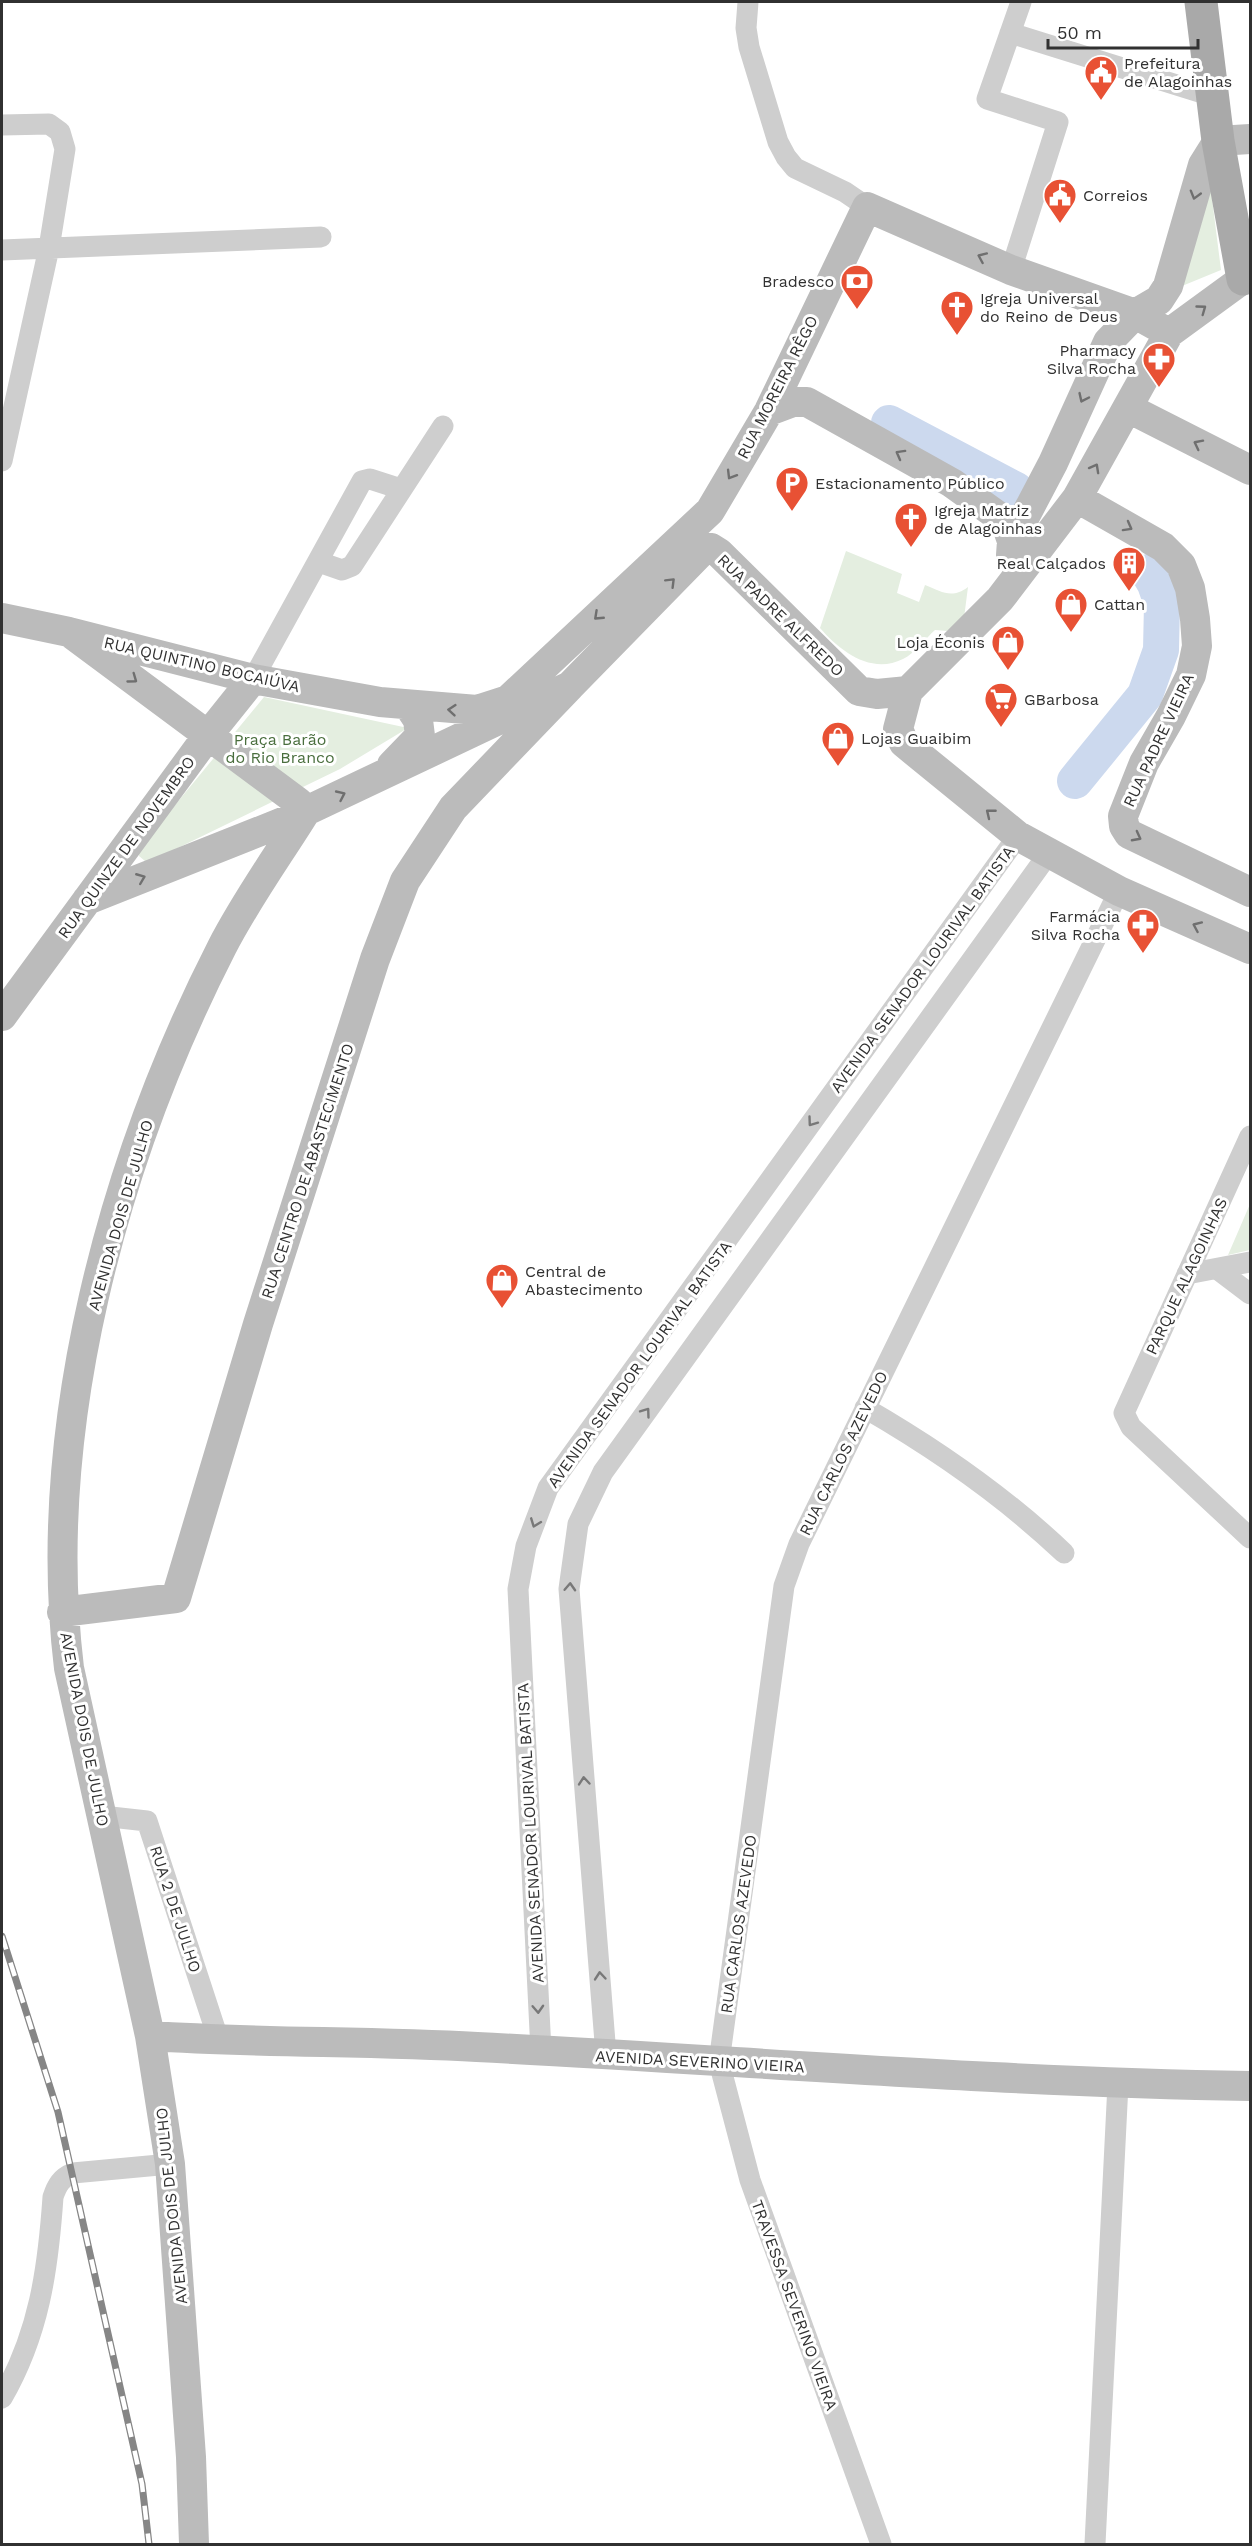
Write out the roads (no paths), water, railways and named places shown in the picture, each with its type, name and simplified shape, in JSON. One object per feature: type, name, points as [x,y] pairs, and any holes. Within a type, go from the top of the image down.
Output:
[{"type":"main road","points":[[1201,2],[1218,141],[1247,277]]},
{"type":"street","points":[[748,2],[746,28],[749,47],[778,142],[795,168],[845,192],[867,207],[1011,270],[1135,314],[1169,333]]},
{"type":"street","points":[[1011,270],[1058,122],[987,99],[1021,2]]},
{"type":"street","points":[[1010,33],[1212,96]]},
{"type":"street","points":[[2,126],[49,124],[60,132],[65,149],[49,248],[2,460]]},
{"type":"street","points":[[1012,541],[1053,463],[1108,342],[1135,314],[1159,300],[1168,286],[1203,165],[1218,141],[1251,139]]},
{"type":"street","name":"RUA MOREIRA RÊGO","points":[[513,706],[710,511],[769,411],[867,207]]},
{"type":"street","points":[[2,250],[321,237]]},
{"type":"street","points":[[1247,277],[1169,333],[1077,498],[1000,599],[908,691],[898,729],[904,742],[1018,836],[1119,891],[1251,949]]},
{"type":"street","points":[[769,411],[793,402],[807,402],[952,483],[1005,521],[1012,541],[1012,551],[1000,599]]},
{"type":"street","points":[[1128,408],[1251,470]]},
{"type":"street","points":[[318,562],[342,570],[352,566],[443,426]]},
{"type":"street","points":[[253,679],[362,481],[370,479],[401,489]]},
{"type":"street","name":"RUA PADRE VIEIRA","points":[[1077,498],[1163,547],[1181,565],[1190,588],[1195,619],[1197,646],[1191,675],[1144,763],[1123,816],[1124,826],[1129,834],[1251,892]]},
{"type":"street","points":[[87,900],[306,811],[379,777],[513,706],[570,686],[705,548],[711,548],[710,511]]},
{"type":"street","name":"RUA PADRE ALFREDO","points":[[711,548],[719,553],[851,684],[866,693],[908,691]]},
{"type":"street","name":"RUA QUINTINO BOCAIÚVA","points":[[2,618],[69,632],[253,679],[408,705],[477,710],[513,706]]},
{"type":"street","points":[[69,632],[209,734],[298,802],[306,811]]},
{"type":"street","name":"RUA QUINZE DE NOVEMBRO","points":[[2,1016],[209,734],[253,679]]},
{"type":"street","name":"RUA CENTRO DE ABASTECIMENTO","points":[[62,1612],[176,1598],[258,1324],[375,959],[405,881],[453,808],[570,686]]},
{"type":"street","points":[[379,777],[420,736],[418,720],[408,705]]},
{"type":"street","name":"AVENIDA DOIS DE JULHO","points":[[194,2544],[187,2399],[170,2164],[150,2036],[69,1668],[62,1612],[66,1487],[78,1368],[105,1253],[143,1133],[172,1053],[223,945],[306,811]]},
{"type":"street","name":"AVENIDA SENADOR LOURIVAL BATISTA","points":[[540,2051],[518,1589],[526,1546],[548,1488],[1018,836]]},
{"type":"street","name":"AVENIDA SENADOR LOURIVAL BATISTA","points":[[606,2055],[569,1589],[578,1524],[603,1472],[1049,853]]},
{"type":"street","name":"RUA CARLOS AZEVEDO","points":[[719,2062],[784,1586],[799,1544],[1119,891]]},
{"type":"street","name":"PARQUE ALAGOINHAS","points":[[1251,1136],[1125,1407],[1124,1418],[1251,1538]]},
{"type":"street","points":[[1187,1274],[1251,1262]]},
{"type":"street","points":[[1217,1269],[1251,1294]]},
{"type":"street","points":[[865,1408],[924,1442],[1024,1515],[1064,1552]]},
{"type":"street","name":"RUA 2 DE JULHO","points":[[102,1816],[147,1821],[219,2041]]},
{"type":"street","name":"AVENIDA SEVERINO VIEIRA","points":[[150,2036],[219,2041],[474,2047],[1118,2084],[1251,2086]]},
{"type":"street","name":"TRAVESSA SEVERINO VIEIRA","points":[[719,2062],[750,2180],[881,2544]]},
{"type":"street","points":[[1095,2544],[1118,2084]]},
{"type":"street","points":[[2,2398],[15,2375],[33,2329],[46,2276],[53,2197],[64,2177],[73,2173],[170,2164]]},
{"type":"waterway","points":[[889,423],[1016,490]]},
{"type":"waterway","points":[[1075,781],[1145,695],[1161,650],[1162,604],[1148,572]]},
{"type":"railway","points":[[2,1936],[58,2112],[142,2484],[149,2544]]},
{"type":"place","name":"Prefeitura de Alagoinhas","points":[[1101,101]]},
{"type":"place","name":"Correios","points":[[1060,224]]},
{"type":"place","name":"Bradesco","points":[[857,310]]},
{"type":"place","name":"Igreja Universal do Reino de Deus","points":[[957,336]]},
{"type":"place","name":"Pharmacy Silva Rocha","points":[[1159,388]]},
{"type":"place","name":"Estacionamento Público","points":[[792,512]]},
{"type":"place","name":"Igreja Matriz de Alagoinhas","points":[[911,548]]},
{"type":"place","name":"Real Calçados","points":[[1129,592]]},
{"type":"place","name":"Cattan","points":[[1071,633]]},
{"type":"place","name":"Loja Éconis","points":[[1008,671]]},
{"type":"place","name":"GBarbosa","points":[[1001,728]]},
{"type":"place","name":"Lojas Guaibim","points":[[838,767]]},
{"type":"place","name":"Farmácia Silva Rocha","points":[[1143,954]]},
{"type":"place","name":"Central de Abastecimento","points":[[502,1309]]},
{"type":"park label","name":"Praça Barão do Rio Branco","points":[[280,748]]}]
